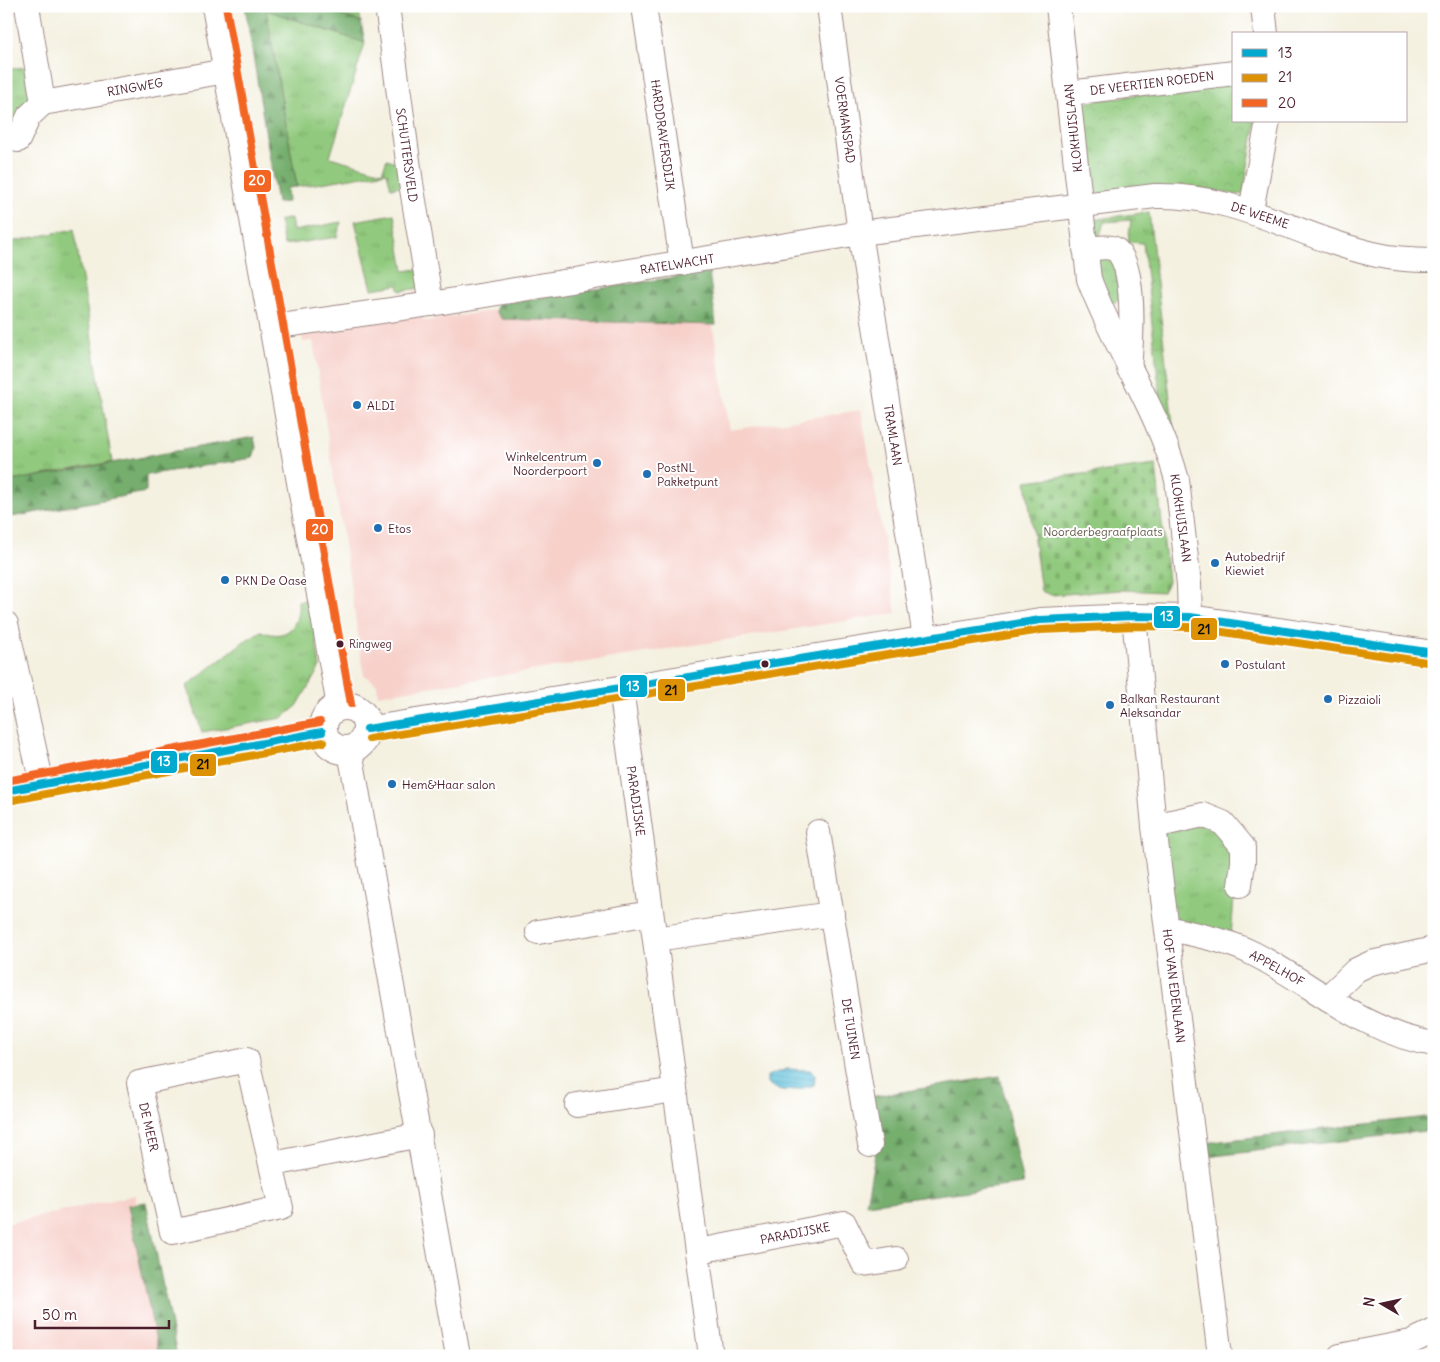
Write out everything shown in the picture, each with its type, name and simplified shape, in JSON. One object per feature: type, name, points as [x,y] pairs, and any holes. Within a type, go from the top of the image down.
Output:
[{"type":"main road","points":[[216,6],[226,71],[341,706]]},
{"type":"main road","points":[[341,706],[351,706],[360,711],[366,719],[367,729],[362,743],[350,751],[338,750],[327,743],[322,732],[323,720],[330,711],[341,706]]},
{"type":"main road","points":[[6,791],[322,732]]},
{"type":"street","points":[[18,140],[29,116],[43,103],[26,6]]},
{"type":"street","name":"SCHUTTERSVELD","points":[[387,6],[411,183],[431,304]]},
{"type":"street","name":"HARDDRAVERSDIJK","points":[[644,6],[682,263]]},
{"type":"street","name":"VOERMANSPAD","points":[[829,6],[860,233]]},
{"type":"street","name":"KLOKHUISLAAN","points":[[1058,6],[1089,279],[1129,369],[1159,430],[1177,480],[1190,584],[1190,617]]},
{"type":"street","points":[[1262,6],[1266,32]]},
{"type":"street","name":"RINGWEG","points":[[43,103],[226,71]]},
{"type":"street","name":"DE VEERTIEN ROEDEN","points":[[1069,93],[1232,73]]},
{"type":"street","points":[[1250,210],[1268,122]]},
{"type":"street","name":"DE WEEME","points":[[1082,207],[1151,197],[1176,196],[1250,210],[1372,254],[1408,260],[1434,260]]},
{"type":"street","name":"RATELWACHT","points":[[273,327],[431,304],[860,233],[1082,207]]},
{"type":"street","name":"TRAMLAAN","points":[[860,233],[925,637]]},
{"type":"street","points":[[1085,249],[1112,248],[1120,253],[1132,312],[1133,336],[1129,369]]},
{"type":"street","points":[[367,729],[925,637],[1040,620],[1134,616],[1190,617],[1434,653]]},
{"type":"street","name":"HOF VAN EDENLAAN","points":[[1134,616],[1154,826],[1220,1356]]},
{"type":"street","points":[[6,624],[42,784]]},
{"type":"street","name":"PARADIJSKE","points":[[620,688],[711,1356]]},
{"type":"street","points":[[350,751],[458,1356]]},
{"type":"street","points":[[1154,826],[1203,815],[1224,823],[1243,846],[1244,862],[1240,886]]},
{"type":"street","name":"DE TUINEN","points":[[818,832],[870,1145]]},
{"type":"street","points":[[538,932],[650,913]]},
{"type":"street","points":[[655,939],[832,914]]},
{"type":"street","name":"APPELHOF","points":[[1166,928],[1213,939],[1253,953],[1388,1033],[1434,1044]]},
{"type":"street","points":[[1328,998],[1356,970],[1371,962],[1434,949]]},
{"type":"street","name":"DE MEER","points":[[247,1060],[273,1164],[281,1208],[172,1232],[138,1082],[247,1060]]},
{"type":"street","points":[[577,1105],[675,1090]]},
{"type":"street","points":[[273,1164],[420,1135]]},
{"type":"street","name":"PARADIJSKE","points":[[698,1251],[844,1223],[864,1264],[896,1259]]},
{"type":"street","points":[[1340,1356],[1411,1342],[1434,1331]]},
{"type":"shaded area","points":[[705,278],[730,430],[861,410],[896,613],[378,695],[377,684],[364,675],[313,341],[303,342],[298,312],[418,292],[424,321]]},
{"type":"shaded area","points":[[135,1195],[167,1356],[6,1356],[6,1224]]},
{"type":"green space","points":[[245,6],[313,6],[361,22],[365,43],[266,10],[297,187],[287,188],[288,202],[277,203]]},
{"type":"green space","points":[[313,6],[352,6],[358,8],[361,22]]},
{"type":"green space","points":[[266,10],[365,43],[330,157],[382,172],[387,159],[396,162],[405,185],[391,188],[387,172],[297,187]]},
{"type":"green space","points":[[24,67],[32,77],[32,103],[13,131],[11,154],[6,155],[6,70]]},
{"type":"green space","points":[[1232,80],[1232,122],[1256,122],[1243,194],[1237,195],[1199,188],[1093,194],[1087,191],[1078,111],[1082,103]]},
{"type":"green space","points":[[1149,212],[1176,452],[1149,395],[1160,395],[1143,243],[1128,242],[1131,220],[1104,222],[1099,238],[1094,239],[1090,220]]},
{"type":"green space","points":[[394,214],[404,271],[418,269],[421,288],[400,291],[398,285],[372,289],[355,221]]},
{"type":"green space","points":[[291,218],[293,231],[341,222],[337,237],[284,245],[279,221]]},
{"type":"green space","points":[[74,229],[112,462],[6,482],[6,243]]},
{"type":"green space","points":[[1094,256],[1114,258],[1120,299],[1116,302],[1108,303]]},
{"type":"green space","points":[[709,272],[716,325],[502,319],[496,312],[497,304]]},
{"type":"green space","points":[[254,437],[256,447],[253,458],[146,475],[146,492],[6,518],[6,482]]},
{"type":"green space","name":"Noorderbegraafplaats","points":[[1156,465],[1168,582],[1163,592],[1121,590],[1051,595],[1041,591],[1026,481]]},
{"type":"green space","points":[[310,600],[320,667],[297,706],[282,718],[202,732],[187,686],[243,642],[261,631],[278,634],[290,630],[297,618],[298,601]]},
{"type":"green space","points":[[1206,823],[1232,842],[1235,885],[1231,937],[1172,926],[1160,829]]},
{"type":"green space","points":[[1000,1076],[1023,1184],[866,1204],[876,1150],[870,1097]]},
{"type":"green space","points":[[1434,1116],[1434,1130],[1206,1157],[1204,1143]]},
{"type":"green space","points":[[146,1202],[177,1356],[159,1356],[128,1205]]},
{"type":"water","points":[[787,1069],[810,1070],[815,1075],[814,1085],[796,1090],[784,1090],[767,1083],[767,1076]]},
{"type":"transit line","name":"20","points":[[226,6],[351,704]]},
{"type":"transit line","name":"13","points":[[367,729],[1040,620],[1134,616],[1190,617],[1434,653]]},
{"type":"transit line","name":"21","points":[[369,739],[1041,630],[1134,626],[1189,627],[1433,663]]},
{"type":"transit line","name":"20","points":[[6,781],[320,722]]},
{"type":"transit line","name":"13","points":[[6,791],[322,732]]},
{"type":"transit line","name":"21","points":[[8,801],[324,742]]},
{"type":"place","name":"ALDI","points":[[357,405]]},
{"type":"place","name":"Winkelcentrum Noorderpoort","points":[[597,463]]},
{"type":"place","name":"PostNL Pakketpunt","points":[[647,474]]},
{"type":"place","name":"Etos","points":[[378,528]]},
{"type":"place","name":"Autobedrijf Kiewiet","points":[[1215,563]]},
{"type":"place","name":"PKN De Oase","points":[[225,580]]},
{"type":"place","name":"Ringweg","points":[[340,644]]},
{"type":"place","name":"Postulant","points":[[1225,664]]},
{"type":"place","name":"Pizzaioli","points":[[1328,699]]},
{"type":"place","name":"Balkan Restaurant Aleksandar","points":[[1110,705]]},
{"type":"place","name":"Hem&Haar salon","points":[[392,784]]}]
